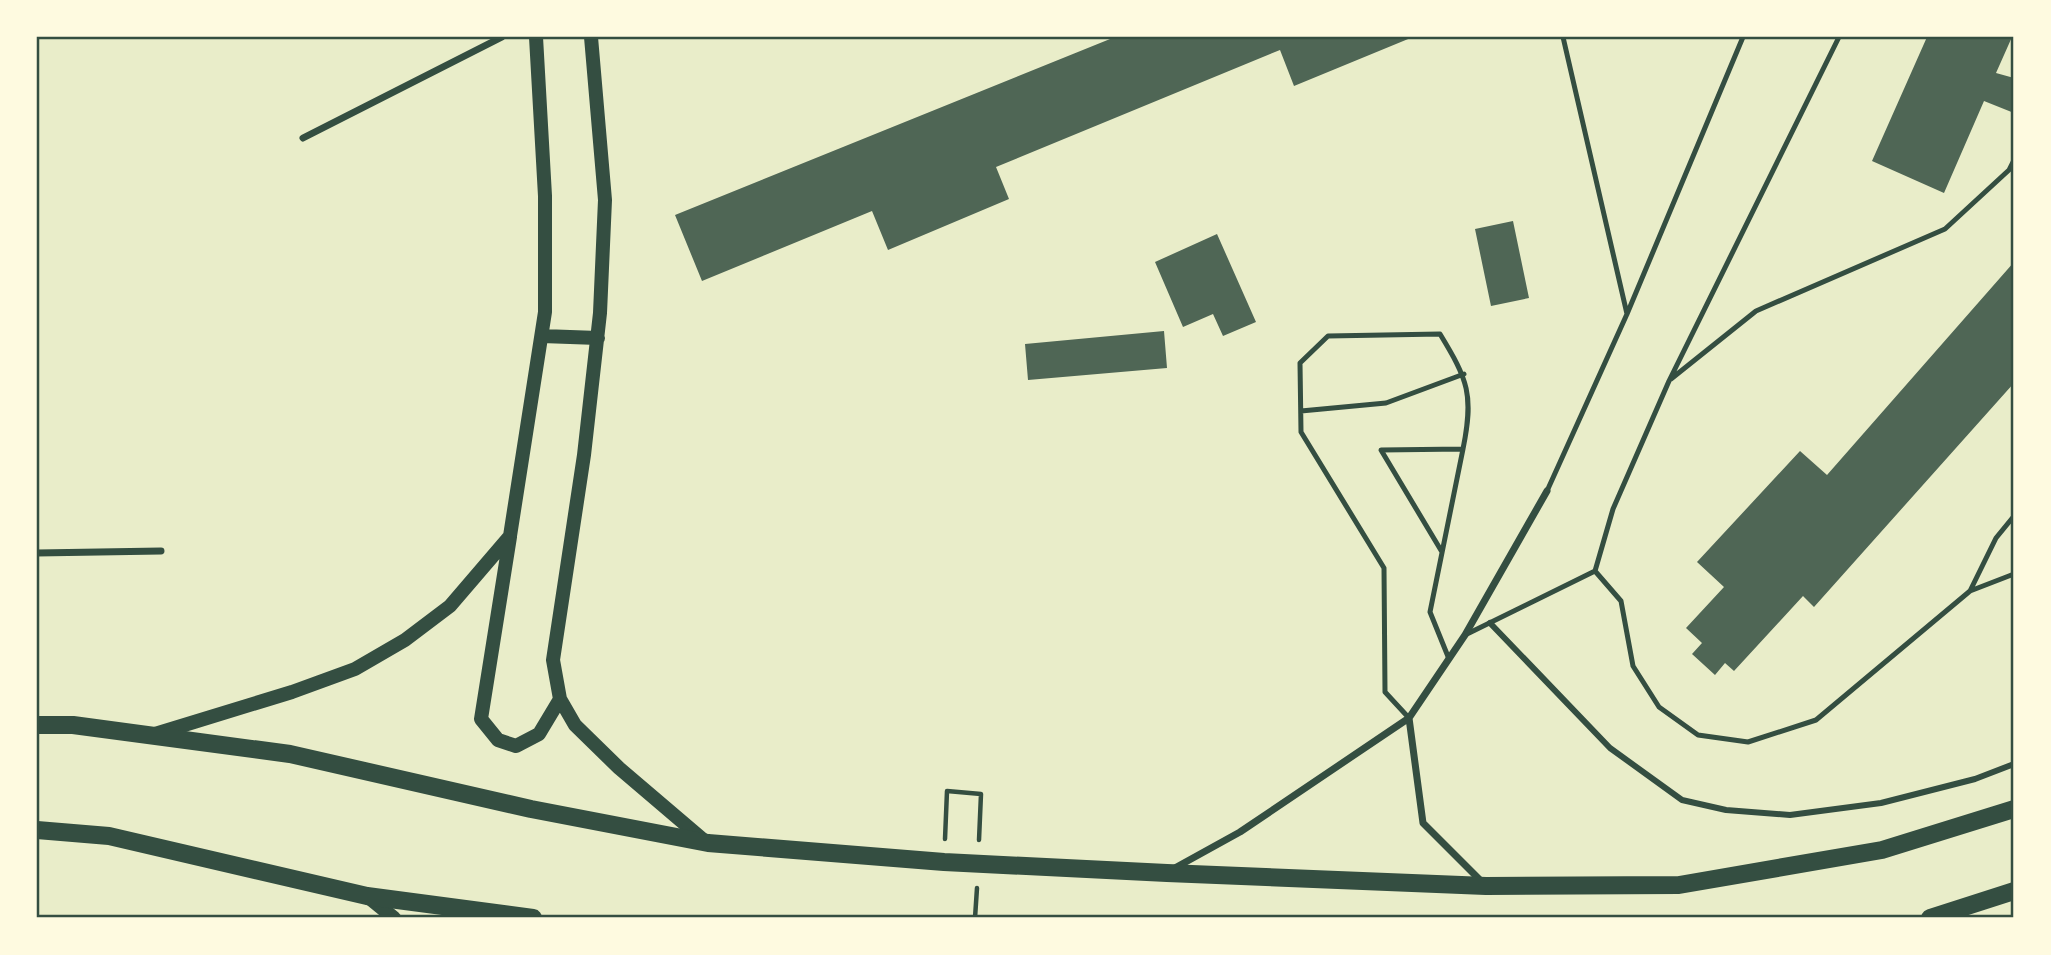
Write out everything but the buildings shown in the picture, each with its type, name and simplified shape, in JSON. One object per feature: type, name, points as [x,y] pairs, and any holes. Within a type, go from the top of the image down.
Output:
[{"type":"main road","points":[[536,37],[545,196],[545,312],[481,719],[498,740],[516,746],[539,734],[560,699]]},
{"type":"main road","points":[[591,37],[605,200],[598,338],[584,456],[553,660],[560,699],[575,725],[619,768],[708,844]]},
{"type":"main road","points":[[542,336],[598,338]]},
{"type":"main road","points":[[150,736],[292,692],[355,669],[405,640],[450,606],[510,536]]},
{"type":"main road","points":[[37,724],[73,725],[290,754],[531,809],[708,844],[944,862],[1167,873],[1486,886],[1679,885],[1882,850],[2014,809]]},
{"type":"main road","points":[[37,830],[108,836],[367,896],[533,918]]},
{"type":"main road","points":[[1930,918],[2014,891]]},
{"type":"main road","points":[[367,896],[394,918]]},
{"type":"street","points":[[303,138],[502,37]]},
{"type":"street","points":[[1167,873],[1240,832],[1409,718],[1465,635],[1547,491]]},
{"type":"street","points":[[37,553],[161,551]]},
{"type":"street","points":[[1490,623],[1610,748],[1682,800],[1726,810],[1790,815],[1881,803],[1975,779],[2014,764]]},
{"type":"street","points":[[1409,718],[1423,823],[1486,886]]},
{"type":"lane","points":[[1563,37],[1627,314]]},
{"type":"lane","points":[[1547,491],[1627,314],[1742,37]]},
{"type":"lane","points":[[1465,635],[1595,571],[1613,509],[1669,381],[1839,37]]},
{"type":"lane","points":[[1669,381],[1756,311],[1945,229],[2009,170],[2014,160]]},
{"type":"lane","points":[[1409,718],[1385,692],[1384,568],[1301,432],[1300,363],[1328,336],[1440,334],[1464,374],[1471,413],[1430,612],[1448,659]]},
{"type":"lane","points":[[1301,411],[1386,403],[1464,374]]},
{"type":"lane","points":[[1442,552],[1381,450],[1462,449]]},
{"type":"lane","points":[[1970,591],[1996,538],[2014,516]]},
{"type":"lane","points":[[1595,571],[1621,601],[1633,666],[1659,707],[1699,735],[1748,741],[1816,720],[1970,591],[2014,574]]},
{"type":"path","points":[[944,862],[947,791],[981,794]]}]
